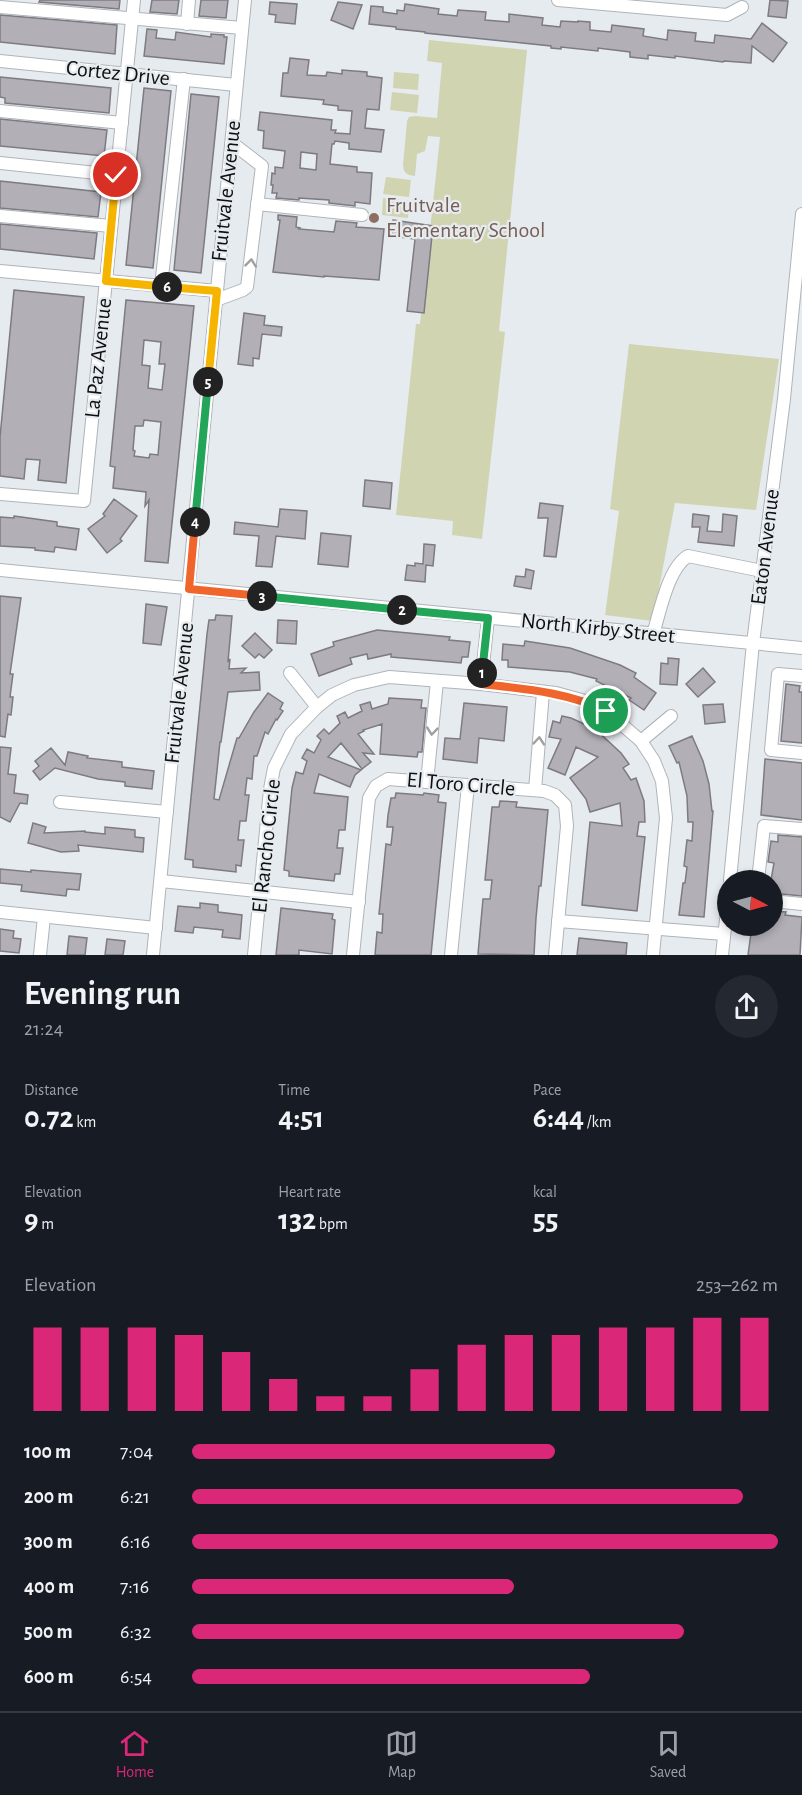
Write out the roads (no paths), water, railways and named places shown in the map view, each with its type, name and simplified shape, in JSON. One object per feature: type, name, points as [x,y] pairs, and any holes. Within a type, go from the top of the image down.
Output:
[{"type":"street","name":"La Paz Avenue","points":[[0,494],[84,501],[134,0]]},
{"type":"street","points":[[187,24],[189,0]]},
{"type":"street","name":"Fruitvale Avenue","points":[[153,955],[245,0]]},
{"type":"street","points":[[558,0],[688,6],[727,15],[742,7]]},
{"type":"street","points":[[0,7],[242,28]]},
{"type":"street","name":"Cortez Drive","points":[[0,61],[237,85]]},
{"type":"street","points":[[161,286],[183,79]]},
{"type":"street","points":[[0,111],[122,123]]},
{"type":"street","points":[[0,271],[161,286],[216,296],[243,291],[248,286],[262,165],[236,146],[231,145]]},
{"type":"street","points":[[0,163],[116,175]]},
{"type":"street","points":[[257,204],[362,215]]},
{"type":"street","name":"Eaton Avenue","points":[[731,870],[753,643],[784,399],[802,214]]},
{"type":"street","points":[[0,216],[111,226]]},
{"type":"street","points":[[653,634],[669,585],[681,560],[688,556],[762,571]]},
{"type":"street","name":"North Kirby Street","points":[[0,570],[802,648]]},
{"type":"street","points":[[481,684],[488,618]]},
{"type":"street","points":[[290,673],[316,707]]},
{"type":"street","points":[[802,676],[778,674],[771,750],[802,753]]},
{"type":"street","name":"El Rancho Circle","points":[[254,955],[274,768],[291,734],[316,707],[332,695],[354,685],[389,677],[481,684],[574,698],[589,702],[606,711],[641,741],[654,761],[662,781],[666,818],[653,955]]},
{"type":"street","points":[[427,782],[437,681]]},
{"type":"street","points":[[535,790],[543,692]]},
{"type":"street","points":[[641,741],[671,716]]},
{"type":"street","name":"El Toro Circle","points":[[352,955],[369,798],[376,786],[388,779],[544,791],[555,795],[565,805],[567,826],[555,955]]},
{"type":"street","points":[[451,955],[468,785]]},
{"type":"street","points":[[60,802],[167,812]]},
{"type":"street","points":[[759,870],[764,826],[802,829]]},
{"type":"street","points":[[160,881],[358,902]]},
{"type":"street","points":[[783,902],[802,904]]},
{"type":"street","points":[[0,912],[156,928]]},
{"type":"street","points":[[40,955],[44,917]]},
{"type":"street","points":[[558,921],[717,933]]},
{"type":"street","points":[[722,955],[724,936]]},
{"type":"place","name":"Fruitvale Elementary School","points":[[374,218]]}]
